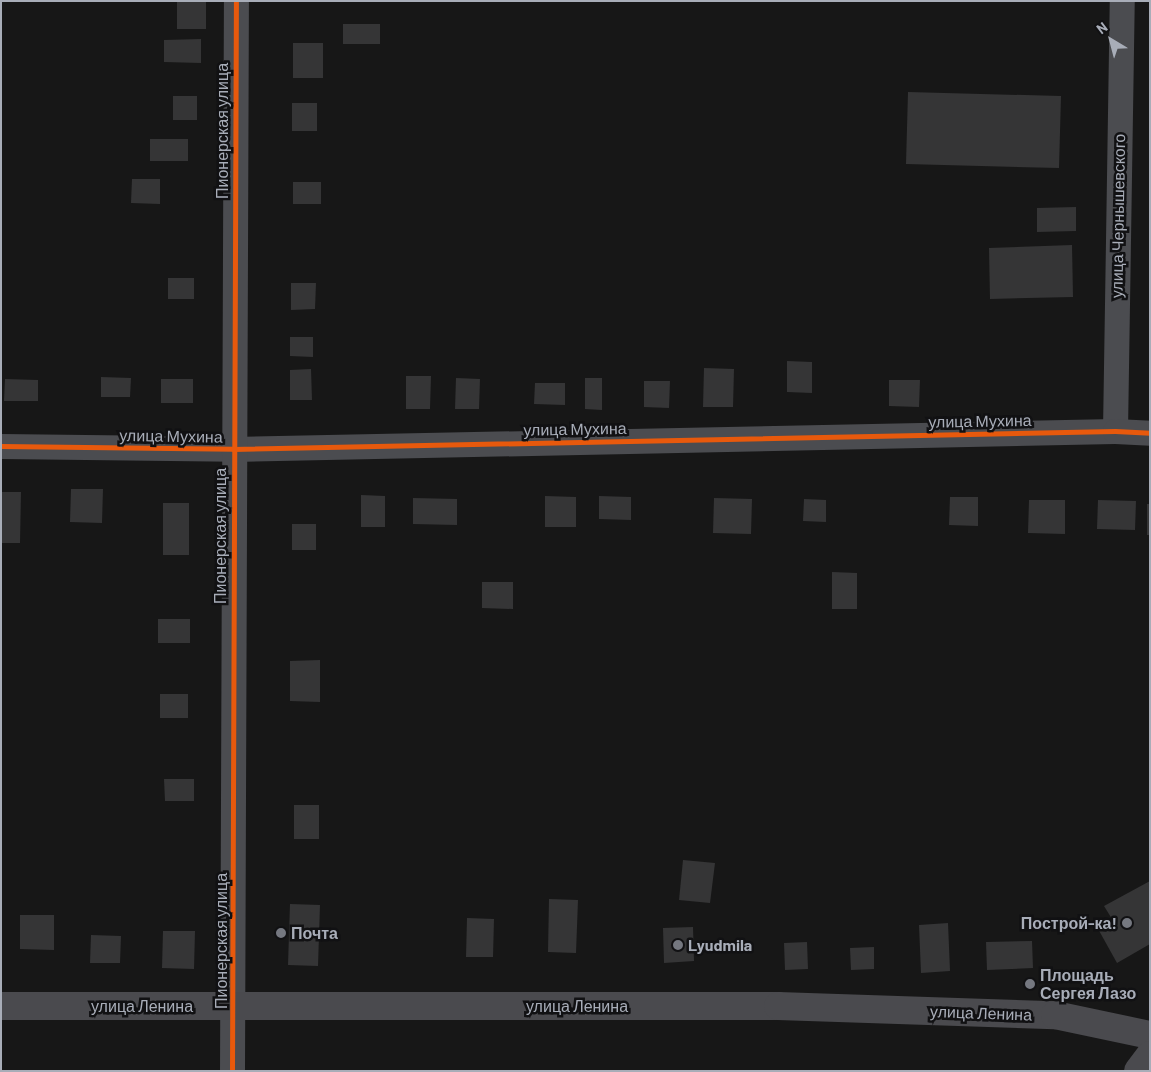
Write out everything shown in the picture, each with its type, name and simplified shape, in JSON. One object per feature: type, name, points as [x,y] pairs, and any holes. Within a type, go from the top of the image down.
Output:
[{"type":"main road","name":"улица Ленина","points":[[1,1006],[778,1006],[1055,1015],[1150,1035]]},
{"type":"main road","points":[[1138,1071],[1150,1055]]},
{"type":"street","name":"Пионерская улица","points":[[232,1071],[236,1]]},
{"type":"street","name":"улица Чернышевского","points":[[1115,431],[1122,1]]},
{"type":"street","name":"улица Мухина","points":[[1,446],[233,449],[1115,431],[1150,433]]},
{"type":"building","points":[[177,1],[206,1],[206,29],[177,29]]},
{"type":"building","points":[[343,24],[380,24],[380,44],[343,44]]},
{"type":"building","points":[[201,39],[201,63],[164,62],[164,40]]},
{"type":"building","points":[[293,43],[323,43],[323,78],[293,78]]},
{"type":"building","points":[[908,92],[1061,96],[1059,168],[906,164]]},
{"type":"building","points":[[173,96],[197,96],[197,120],[173,120]]},
{"type":"building","points":[[292,103],[317,103],[317,131],[292,131]]},
{"type":"building","points":[[150,139],[188,139],[188,161],[150,161]]},
{"type":"building","points":[[132,179],[160,179],[160,204],[131,203]]},
{"type":"building","points":[[293,182],[321,182],[321,204],[293,204]]},
{"type":"building","points":[[1076,207],[1076,231],[1037,232],[1037,208]]},
{"type":"building","points":[[1072,245],[1073,297],[990,299],[989,248]]},
{"type":"building","points":[[168,278],[194,278],[194,299],[168,299]]},
{"type":"building","points":[[291,283],[316,283],[315,309],[291,310]]},
{"type":"building","points":[[290,337],[313,337],[313,357],[290,356]]},
{"type":"building","points":[[787,361],[812,362],[812,393],[787,392]]},
{"type":"building","points":[[704,368],[734,369],[733,407],[703,407]]},
{"type":"building","points":[[311,369],[312,400],[290,400],[290,370]]},
{"type":"building","points":[[406,376],[431,376],[430,409],[406,409]]},
{"type":"building","points":[[101,377],[131,378],[130,397],[101,397]]},
{"type":"building","points":[[456,378],[480,379],[479,409],[455,409]]},
{"type":"building","points":[[585,378],[602,378],[602,410],[585,409]]},
{"type":"building","points":[[5,379],[38,380],[38,401],[4,401]]},
{"type":"building","points":[[161,379],[193,379],[193,403],[161,403]]},
{"type":"building","points":[[889,380],[920,380],[919,407],[889,406]]},
{"type":"building","points":[[644,381],[670,381],[669,408],[644,407]]},
{"type":"building","points":[[535,383],[565,383],[565,405],[534,404]]},
{"type":"building","points":[[71,489],[103,489],[102,523],[70,522]]},
{"type":"building","points":[[1,492],[21,492],[20,543],[1,543]]},
{"type":"building","points":[[361,495],[385,496],[385,527],[361,527]]},
{"type":"building","points":[[545,496],[576,497],[576,527],[545,527]]},
{"type":"building","points":[[599,496],[631,497],[631,520],[599,519]]},
{"type":"building","points":[[950,497],[978,497],[978,526],[949,525]]},
{"type":"building","points":[[413,498],[457,499],[457,525],[413,524]]},
{"type":"building","points":[[714,498],[752,499],[751,534],[713,533]]},
{"type":"building","points":[[804,499],[826,500],[826,522],[803,521]]},
{"type":"building","points":[[1029,500],[1065,500],[1065,534],[1028,533]]},
{"type":"building","points":[[1098,500],[1136,501],[1135,530],[1097,529]]},
{"type":"building","points":[[163,503],[189,503],[189,555],[163,555]]},
{"type":"building","points":[[1147,504],[1150,504],[1150,535],[1147,535]]},
{"type":"building","points":[[292,524],[316,524],[316,550],[292,550]]},
{"type":"building","points":[[832,572],[857,573],[857,609],[832,609]]},
{"type":"building","points":[[482,582],[513,582],[513,609],[482,608]]},
{"type":"building","points":[[158,619],[190,619],[190,643],[158,643]]},
{"type":"building","points":[[320,660],[320,702],[290,701],[290,661]]},
{"type":"building","points":[[160,694],[188,694],[188,718],[160,718]]},
{"type":"building","points":[[164,779],[194,779],[194,801],[165,801]]},
{"type":"building","points":[[294,805],[319,805],[319,839],[294,839]]},
{"type":"building","points":[[683,860],[715,863],[710,903],[679,900]]},
{"type":"building","name":"Построй-ка!","points":[[1150,881],[1150,944],[1117,963],[1097,927],[1112,919],[1104,906]]},
{"type":"building","points":[[549,899],[578,900],[576,953],[548,952]]},
{"type":"building","points":[[290,904],[320,905],[318,966],[288,965]]},
{"type":"building","points":[[20,915],[54,915],[54,950],[20,949]]},
{"type":"building","points":[[467,918],[494,919],[493,957],[466,957]]},
{"type":"building","points":[[948,923],[950,971],[921,973],[919,925]]},
{"type":"building","name":"Lyudmila","points":[[693,927],[694,961],[664,963],[663,928]]},
{"type":"building","points":[[163,931],[195,931],[194,969],[162,968]]},
{"type":"building","points":[[91,935],[121,936],[120,963],[90,963]]},
{"type":"building","points":[[1032,941],[1033,968],[987,970],[986,942]]},
{"type":"building","points":[[807,942],[808,969],[785,970],[784,943]]},
{"type":"building","points":[[874,947],[874,969],[851,970],[850,948]]},
{"type":"cycle path","points":[[232,1071],[236,1]]},
{"type":"cycle path","points":[[1,446],[233,449],[1115,431],[1150,433]]},
{"type":"place","name":"Построй-ка!","points":[[1127,923]]},
{"type":"place","name":"Почта","points":[[281,933]]},
{"type":"place","name":"Lyudmila","points":[[678,945]]},
{"type":"place","name":"Площадь Сергея Лазо","points":[[1030,984]]}]
